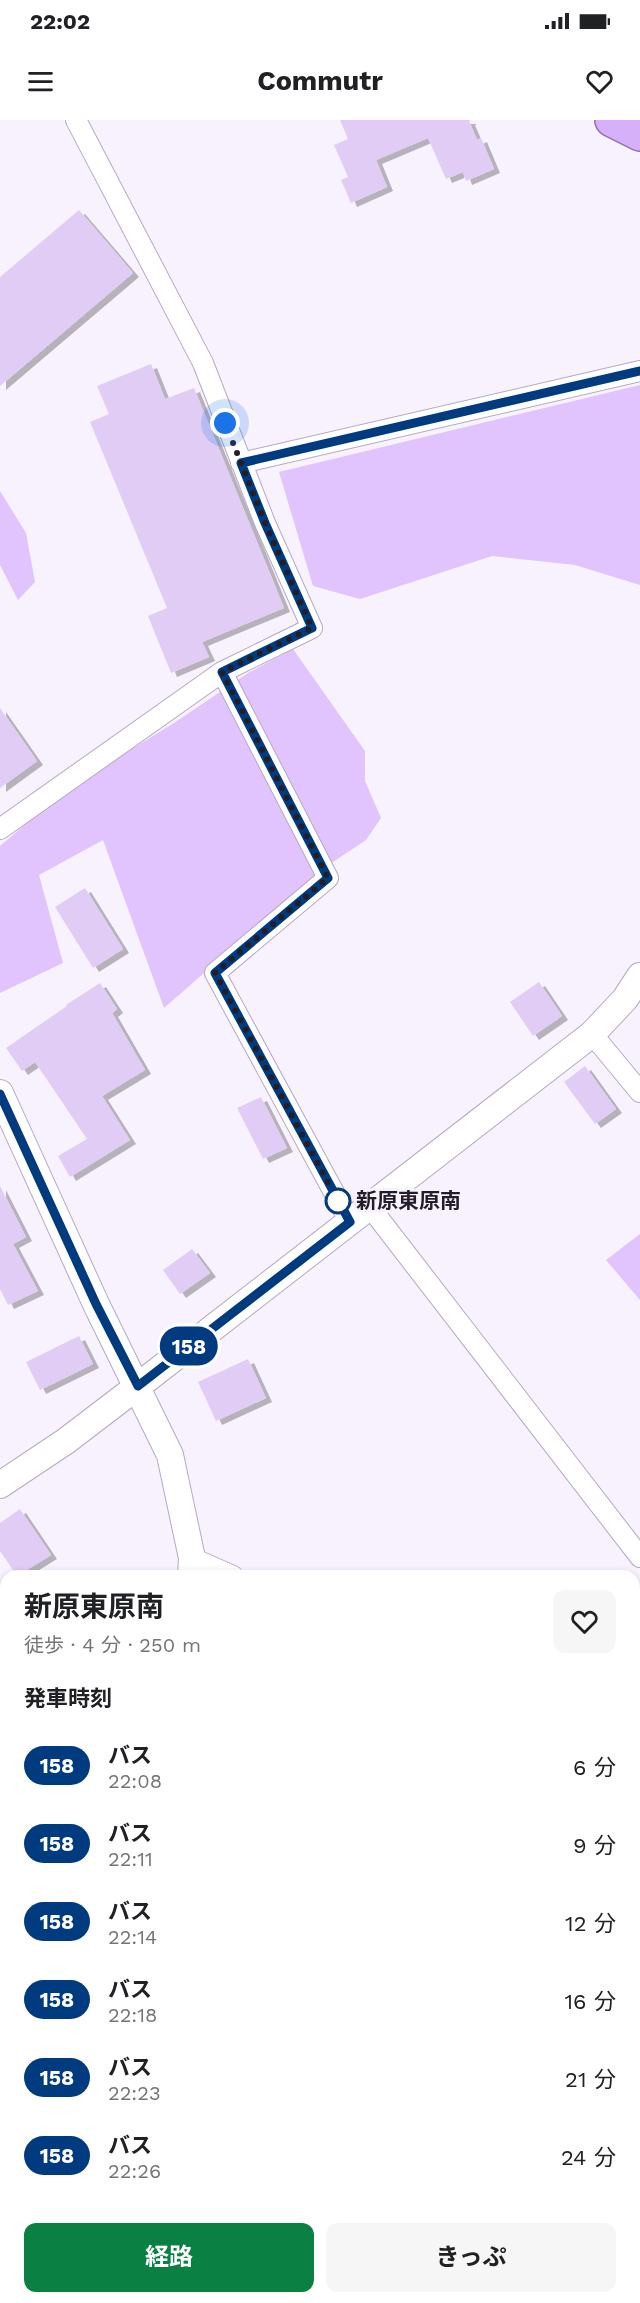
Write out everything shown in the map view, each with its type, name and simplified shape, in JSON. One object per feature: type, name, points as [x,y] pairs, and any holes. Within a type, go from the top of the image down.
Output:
[{"type":"highway","points":[[612,120],[640,134]]},
{"type":"street","points":[[0,829],[222,672],[312,628],[265,523],[204,363],[76,120]]},
{"type":"street","points":[[241,463],[640,371]]},
{"type":"street","points":[[222,672],[328,878],[215,973],[360,1215],[640,1557]]},
{"type":"street","points":[[0,1485],[66,1441],[592,1034],[625,999],[640,976]]},
{"type":"street","points":[[592,1034],[640,1092]]},
{"type":"street","points":[[0,1094],[96,1304],[170,1455],[191,1567]]},
{"type":"shaded area","points":[[640,385],[640,585],[575,565],[492,556],[360,599],[313,586],[279,472]]},
{"type":"shaded area","points":[[0,491],[26,533],[35,582],[18,600],[0,565]]},
{"type":"shaded area","points":[[293,649],[365,751],[365,781],[381,818],[366,840],[324,868],[164,1008],[103,840],[39,875],[63,963],[0,993],[0,846],[64,791],[174,723],[248,673]]},
{"type":"shaded area","points":[[640,1234],[640,1300],[606,1260]]},
{"type":"building","points":[[340,120],[471,120],[469,121],[477,140],[481,138],[494,169],[466,181],[463,172],[446,179],[428,138],[376,160],[387,187],[351,203],[341,180],[348,177],[334,145],[348,139]]},
{"type":"building","points":[[79,210],[133,273],[0,386],[0,277]]},
{"type":"building","points":[[151,364],[165,399],[194,388],[284,608],[202,642],[209,657],[171,673],[148,616],[167,608],[90,422],[109,414],[97,386]]},
{"type":"building","points":[[0,708],[37,761],[0,788]]},
{"type":"building","points":[[85,888],[123,949],[93,968],[55,907]]},
{"type":"building","points":[[539,982],[562,1016],[533,1036],[510,1002]]},
{"type":"building","points":[[100,983],[117,1009],[112,1013],[145,1070],[102,1096],[130,1140],[70,1177],[58,1156],[87,1139],[35,1062],[22,1071],[6,1048]]},
{"type":"building","points":[[585,1066],[616,1109],[595,1124],[564,1082]]},
{"type":"building","points":[[261,1097],[287,1148],[263,1159],[237,1108]]},
{"type":"building","points":[[0,1186],[26,1237],[13,1244],[38,1291],[8,1305],[0,1289]]},
{"type":"building","points":[[192,1249],[210,1273],[180,1294],[163,1270]]},
{"type":"building","points":[[79,1336],[93,1364],[40,1390],[26,1362]]},
{"type":"building","points":[[248,1359],[266,1398],[216,1421],[198,1382]]},
{"type":"building","points":[[20,1509],[51,1555],[27,1570],[13,1570],[0,1551],[0,1523]]},
{"type":"bus line","name":"158","points":[[0,1094],[96,1304],[138,1386],[350,1222],[215,973],[328,878],[222,672],[312,628],[241,463],[640,371]]},
{"type":"place","name":"新原東原南","points":[[338,1201]]},
{"type":"route","points":[[225,423],[265,523],[312,628],[222,672],[328,878],[215,973],[338,1201]]}]
